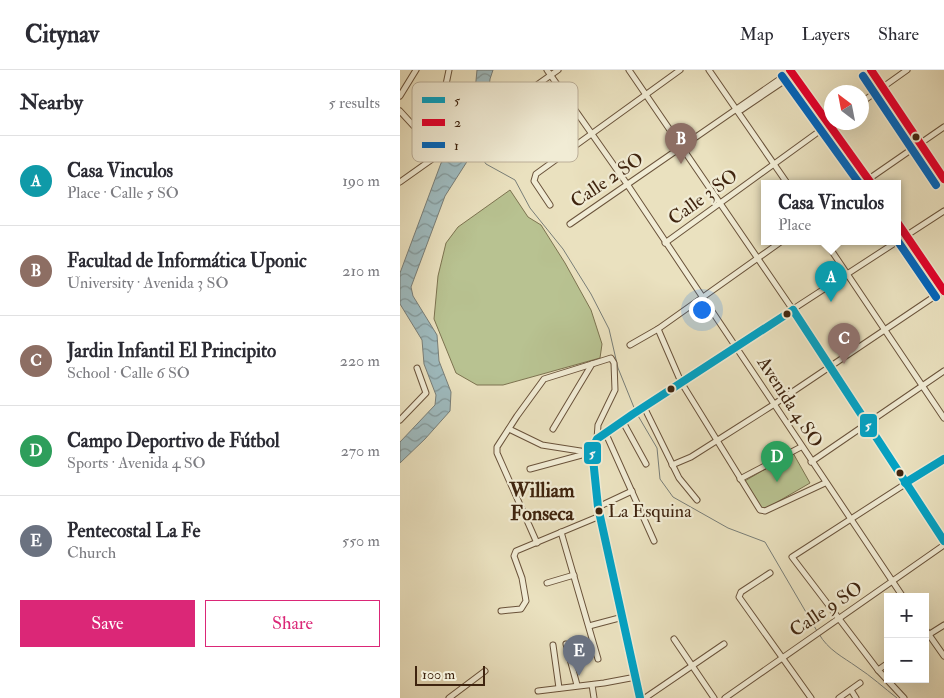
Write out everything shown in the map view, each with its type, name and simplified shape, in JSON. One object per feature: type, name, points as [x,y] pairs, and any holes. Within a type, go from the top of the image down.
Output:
[{"type":"street","points":[[400,96],[416,70]]},
{"type":"street","points":[[537,82],[549,72],[558,70]]},
{"type":"street","points":[[629,70],[793,310],[866,425],[944,540]]},
{"type":"street","points":[[578,144],[680,70]]},
{"type":"street","points":[[709,70],[784,180]]},
{"type":"street","points":[[792,70],[824,115]]},
{"type":"street","name":"Calle 2 SO","points":[[570,224],[792,70]]},
{"type":"street","points":[[871,70],[944,179]]},
{"type":"street","points":[[869,97],[906,70]]},
{"type":"street","points":[[400,83],[406,87]]},
{"type":"street","points":[[400,111],[412,124]]},
{"type":"street","name":"Avenida 4 SO","points":[[578,113],[900,593]]},
{"type":"street","name":"Calle 3 SO","points":[[665,243],[824,127]]},
{"type":"street","points":[[870,180],[944,127]]},
{"type":"street","points":[[835,130],[868,180]]},
{"type":"street","points":[[400,182],[428,162]]},
{"type":"street","points":[[550,205],[534,181],[536,174],[553,162]]},
{"type":"street","points":[[901,238],[944,210]]},
{"type":"street","points":[[672,464],[691,457],[773,405],[828,366],[944,291],[901,228]]},
{"type":"street","points":[[630,345],[658,329],[776,245]]},
{"type":"street","points":[[829,245],[944,418]]},
{"type":"street","points":[[597,439],[891,245]]},
{"type":"street","points":[[658,329],[681,382],[762,512],[825,483]]},
{"type":"street","points":[[536,543],[497,448],[544,379],[611,358],[616,378],[615,390],[598,425],[597,439],[591,453],[598,506],[640,698]]},
{"type":"street","points":[[553,429],[592,364]]},
{"type":"street","points":[[400,420],[426,392],[417,368]]},
{"type":"street","points":[[811,462],[944,371]]},
{"type":"street","points":[[642,409],[672,464],[697,500]]},
{"type":"street","points":[[623,422],[646,464]]},
{"type":"street","points":[[509,428],[542,445],[591,453]]},
{"type":"street","points":[[606,434],[654,541]]},
{"type":"street","points":[[740,479],[801,447]]},
{"type":"street","points":[[530,469],[591,453]]},
{"type":"street","points":[[904,698],[878,670],[792,557],[944,459]]},
{"type":"street","points":[[598,506],[632,491]]},
{"type":"street","points":[[501,611],[524,607],[526,601],[522,578],[514,556],[516,551],[600,516]]},
{"type":"street","points":[[561,532],[598,659]]},
{"type":"street","name":"Calle 9 SO","points":[[725,698],[944,545]]},
{"type":"street","points":[[770,573],[741,592],[739,597],[811,698]]},
{"type":"street","points":[[548,583],[574,575]]},
{"type":"street","points":[[589,626],[623,617]]},
{"type":"street","points":[[929,635],[944,625]]},
{"type":"street","points":[[929,638],[944,656]]},
{"type":"street","points":[[674,640],[714,698]]},
{"type":"street","points":[[566,644],[577,685]]},
{"type":"street","points":[[645,698],[724,644]]},
{"type":"street","points":[[553,645],[559,688]]},
{"type":"street","points":[[878,670],[884,666]]},
{"type":"street","points":[[449,698],[486,671]]},
{"type":"street","points":[[538,691],[636,677]]},
{"type":"street","points":[[839,698],[860,683]]},
{"type":"street","points":[[592,684],[594,698]]},
{"type":"street","points":[[850,690],[856,698]]},
{"type":"green space","points":[[510,190],[528,217],[541,225],[591,310],[602,344],[600,358],[503,385],[477,385],[456,373],[434,319],[438,276],[446,243],[458,227]]},
{"type":"green space","points":[[793,453],[810,483],[760,512],[743,482]]},
{"type":"water","points":[[477,70],[493,70],[490,82],[476,82]]},
{"type":"water","points":[[441,162],[467,162],[445,196],[411,287],[413,296],[437,335],[439,361],[451,392],[450,411],[400,463],[400,442],[435,405],[436,395],[424,364],[422,340],[400,304],[400,273]]},
{"type":"waterway","points":[[485,162],[515,180],[530,208],[563,249],[591,294],[609,329],[618,368],[635,410]]},
{"type":"waterway","points":[[637,414],[657,448],[660,479],[673,497],[728,528],[765,542],[817,631]]},
{"type":"waterway","points":[[819,634],[831,649],[897,698]]},
{"type":"transit line","name":"2","points":[[790,70],[869,180]]},
{"type":"transit line","name":"2","points":[[871,70],[944,179]]},
{"type":"transit line","name":"1","points":[[782,76],[857,180]]},
{"type":"transit line","name":"1","points":[[863,76],[936,185]]},
{"type":"transit line","name":"2","points":[[901,228],[944,291]]},
{"type":"transit line","name":"1","points":[[900,245],[936,297]]},
{"type":"transit line","name":"5","points":[[793,310],[944,541]]},
{"type":"transit line","name":"5","points":[[640,698],[598,507],[592,449],[597,439],[633,414],[793,310]]},
{"type":"transit line","name":"5","points":[[905,483],[944,459]]},
{"type":"place","name":"Facultad de Informática Uponic","points":[[681,164]]},
{"type":"place","name":"Casa Vinculos","points":[[831,302]]},
{"type":"place","name":"Jardin Infantil El Principito","points":[[844,364]]},
{"type":"place","name":"Campo Deportivo de Fútbol","points":[[777,482]]},
{"type":"place","name":"La Esquina","points":[[599,511]]},
{"type":"place","name":"Pentecostal La Fe","points":[[579,676]]},
{"type":"district","name":"William Fonseca","points":[[542,502]]}]
